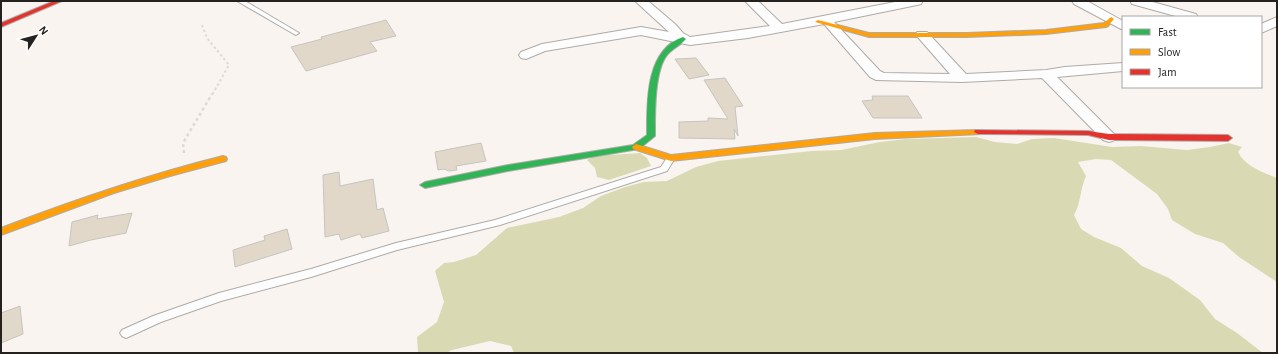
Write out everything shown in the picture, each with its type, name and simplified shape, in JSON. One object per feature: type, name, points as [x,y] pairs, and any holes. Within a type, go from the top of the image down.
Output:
[{"type":"street","points":[[1,25],[59,1]]},
{"type":"street","points":[[641,1],[653,10],[683,39]]},
{"type":"street","points":[[751,1],[779,28]]},
{"type":"street","points":[[526,55],[542,48],[641,31],[690,41],[702,41],[779,28],[824,23],[917,1]]},
{"type":"street","points":[[1078,1],[1122,25]]},
{"type":"street","points":[[1136,1],[1188,16]]},
{"type":"street","points":[[824,23],[869,34],[922,35],[1046,32],[1106,25],[1111,19]]},
{"type":"street","points":[[1262,28],[1277,21]]},
{"type":"street","points":[[824,23],[875,74],[881,77],[962,78],[1046,74],[1065,71],[1122,67]]},
{"type":"street","points":[[922,35],[962,78]]},
{"type":"street","points":[[636,147],[651,136],[651,118],[658,65],[663,56],[683,39]]},
{"type":"street","points":[[1046,74],[1108,137]]},
{"type":"street","points":[[425,185],[508,168],[636,147],[671,158],[875,136],[982,132],[1088,133],[1108,137],[1228,138]]},
{"type":"street","points":[[1,232],[114,189],[185,168],[223,160]]},
{"type":"lane","points":[[240,1],[296,33]]},
{"type":"lane","points":[[126,333],[158,319],[219,297],[311,273],[396,247],[497,223],[664,170],[671,158]]},
{"type":"path","points":[[185,168],[183,142],[229,65],[207,38],[202,25]]},
{"type":"green space","points":[[976,137],[995,142],[1017,144],[1032,139],[1054,138],[1112,147],[1141,146],[1187,150],[1229,143],[1242,147],[1238,152],[1249,165],[1277,178],[1277,282],[1239,257],[1223,243],[1195,234],[1172,220],[1168,209],[1157,194],[1111,160],[1096,159],[1078,162],[1086,176],[1074,215],[1081,229],[1094,237],[1121,248],[1142,266],[1169,278],[1200,300],[1215,319],[1237,333],[1263,353],[514,353],[511,346],[490,341],[452,350],[446,353],[418,353],[417,337],[437,322],[444,302],[435,271],[444,263],[454,262],[476,255],[507,228],[559,217],[583,208],[601,196],[625,187],[644,182],[667,181],[696,167],[718,161],[812,151],[841,150],[880,142],[906,139]]},
{"type":"green space","points":[[640,153],[647,158],[651,166],[609,180],[597,177],[595,168],[587,160],[595,156]]},
{"type":"building","points":[[386,20],[396,36],[370,42],[377,51],[306,71],[291,47],[322,39],[321,37]]},
{"type":"building","points":[[696,58],[709,75],[689,79],[675,59]]},
{"type":"building","points":[[725,78],[743,106],[735,107],[738,136],[734,129],[735,139],[679,138],[679,122],[708,121],[708,118],[728,119],[704,80]]},
{"type":"building","points":[[872,96],[908,96],[922,118],[873,118],[862,101],[873,100]]},
{"type":"building","points":[[481,143],[486,161],[456,166],[457,170],[438,170],[435,152]]},
{"type":"building","points":[[339,172],[340,186],[373,179],[377,210],[383,208],[389,231],[362,238],[360,234],[341,240],[339,234],[325,237],[323,175]]},
{"type":"building","points":[[132,213],[126,233],[69,246],[72,222],[98,215],[97,219]]},
{"type":"building","points":[[287,229],[292,249],[235,267],[233,250],[265,240],[264,236]]},
{"type":"building","points":[[20,306],[23,334],[1,343],[1,313]]},
{"type":"traffic: fast","points":[[425,185],[508,168],[636,147],[651,136],[653,94],[660,61],[666,52],[683,39]]},
{"type":"traffic: slow","points":[[818,22],[869,35],[967,35],[1046,32],[1106,25],[1111,19]]},
{"type":"traffic: slow","points":[[636,147],[671,158],[875,136],[978,132]]},
{"type":"traffic: slow","points":[[1,232],[111,191],[223,159]]},
{"type":"traffic: jam","points":[[1,25],[59,1]]},
{"type":"traffic: jam","points":[[978,132],[1088,133],[1109,137],[1228,138]]}]
